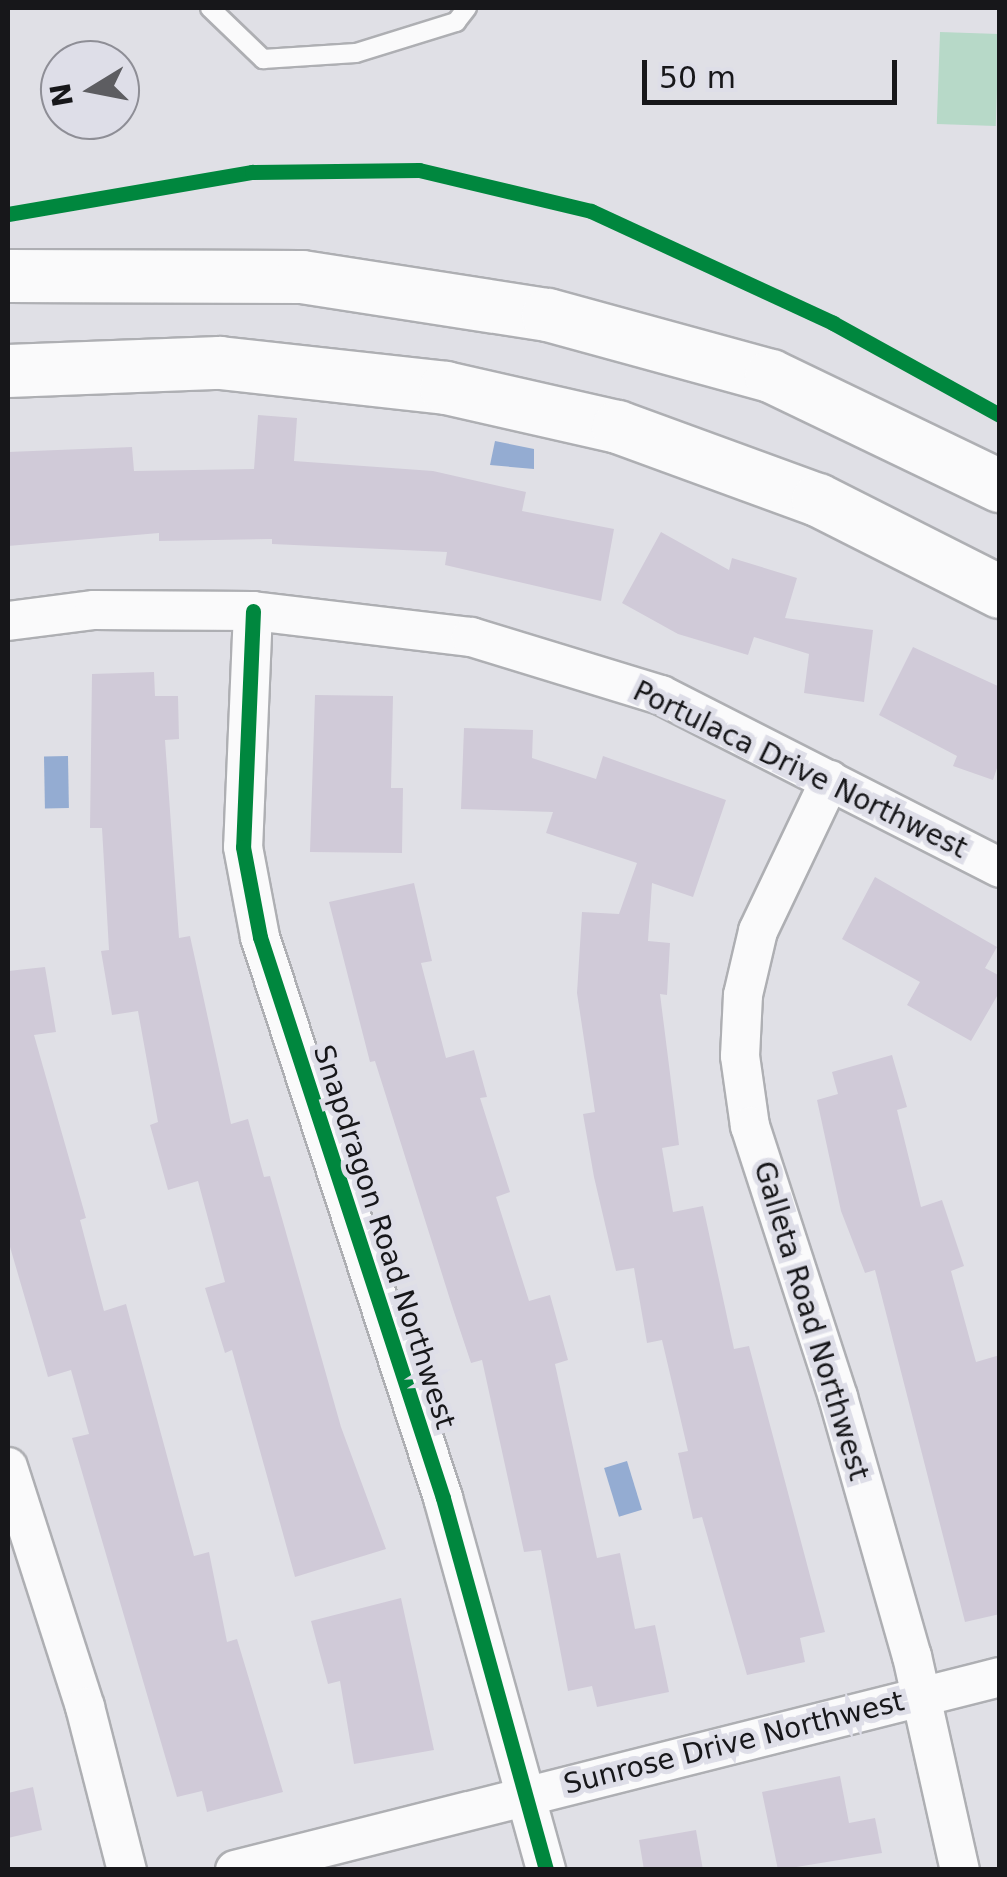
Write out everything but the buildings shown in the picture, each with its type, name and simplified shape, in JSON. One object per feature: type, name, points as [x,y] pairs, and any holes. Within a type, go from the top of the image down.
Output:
[{"type":"main road","points":[[8,276],[302,277],[548,315],[770,376],[1000,486]]},
{"type":"main road","points":[[8,371],[220,363],[484,396],[618,427],[818,500],[1000,592]]},
{"type":"street","name":"Portulaca Drive Northwest","points":[[8,621],[94,610],[254,610],[470,637],[661,695],[1000,868]]},
{"type":"street","name":"Snapdragon Road Northwest","points":[[254,610],[243,847],[260,938],[443,1498],[529,1794],[546,1870]]},
{"type":"street","name":"Galleta Road Northwest","points":[[830,780],[758,931],[743,994],[740,1056],[750,1126],[838,1397],[922,1696],[960,1870]]},
{"type":"street","points":[[8,1468],[85,1708],[127,1870]]},
{"type":"street","name":"Sunrose Drive Northwest","points":[[236,1870],[1000,1677]]},
{"type":"lane","points":[[210,8],[263,60],[356,52],[456,22],[467,8]]},
{"type":"green space","points":[[940,32],[999,34],[996,126],[937,124]]},
{"type":"water","points":[[495,441],[534,449],[534,469],[490,465]]},
{"type":"water","points":[[44,756],[68,756],[69,808],[45,808]]},
{"type":"water","points":[[627,1461],[642,1510],[619,1517],[604,1468]]},
{"type":"cycle path","points":[[8,214],[252,172],[419,170],[591,211],[833,323],[1000,415]]},
{"type":"cycle path","points":[[253,611],[243,847],[260,937],[443,1498],[546,1870]]}]
